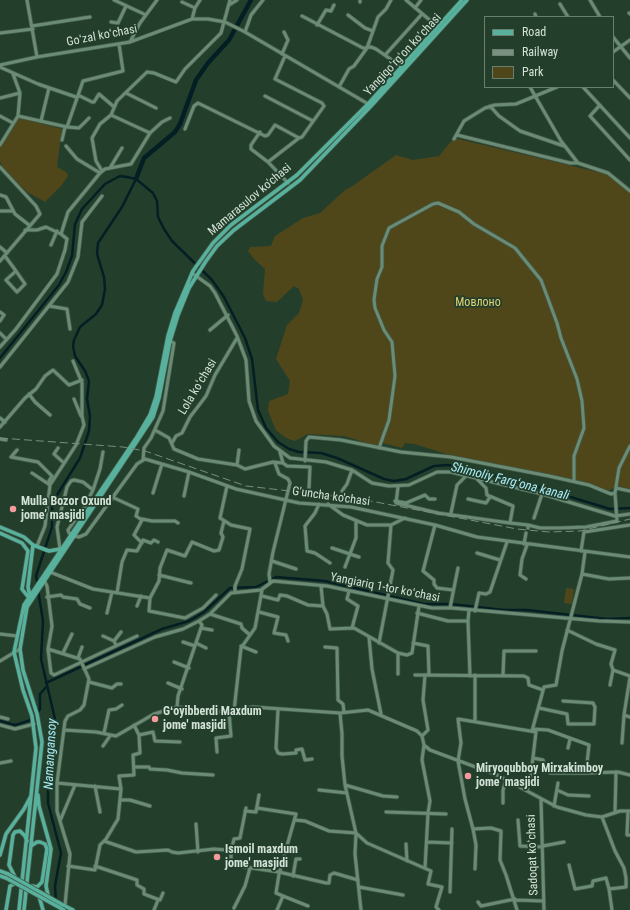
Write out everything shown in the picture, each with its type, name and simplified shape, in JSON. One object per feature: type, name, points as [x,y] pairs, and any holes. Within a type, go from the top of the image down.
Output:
[{"type":"main road","name":"Yangiqoʻrgʻon koʻchasi","points":[[370,105],[462,0]]},
{"type":"main road","name":"Yangiqoʻrgʻon koʻchasi","points":[[370,105],[467,0]]},
{"type":"main road","name":"Mamarasulov ko'chasi","points":[[42,581],[50,572],[72,535],[150,415],[156,397],[171,324],[182,293],[202,258],[222,233],[288,183],[370,105]]},
{"type":"main road","name":"Mamarasulov ko'chasi","points":[[42,581],[60,550],[72,535],[153,417],[159,398],[170,341],[183,302],[206,261],[217,246],[234,230],[300,180],[370,105]]},
{"type":"main road","points":[[0,527],[24,537],[37,546],[49,551],[60,550]]},
{"type":"main road","points":[[0,533],[22,542],[28,551],[22,589],[24,605],[14,652],[23,691],[34,723],[36,748],[31,846],[24,910]]},
{"type":"main road","points":[[20,910],[42,742],[37,714],[23,670],[20,649],[30,597],[28,587],[37,546]]},
{"type":"main road","points":[[24,605],[42,581]]},
{"type":"main road","points":[[22,589],[30,597]]},
{"type":"main road","points":[[0,855],[6,834],[24,808],[35,787]]},
{"type":"main road","points":[[35,787],[38,806],[51,849],[46,886],[48,896]]},
{"type":"main road","points":[[15,877],[9,865],[13,835],[15,832],[20,831],[28,841]]},
{"type":"main road","points":[[31,846],[37,842],[40,842],[45,844],[47,849],[42,882],[37,887],[32,886]]},
{"type":"main road","points":[[0,871],[64,910]]},
{"type":"main road","points":[[0,876],[15,877],[73,910]]},
{"type":"main road","points":[[6,910],[10,886],[18,883]]},
{"type":"main road","points":[[39,896],[43,910]]},
{"type":"street","points":[[27,0],[37,57]]},
{"type":"street","points":[[114,0],[146,15]]},
{"type":"street","points":[[130,42],[140,23],[157,0]]},
{"type":"street","points":[[192,19],[195,8],[200,0]]},
{"type":"street","points":[[101,172],[96,161],[92,138],[100,124],[111,116],[113,106],[147,72],[154,73],[176,82],[185,69],[221,33],[227,23],[230,0]]},
{"type":"street","points":[[229,5],[237,0]]},
{"type":"street","points":[[245,32],[252,15],[263,0]]},
{"type":"street","points":[[339,87],[349,69],[354,66],[367,48],[378,17],[386,9],[391,0]]},
{"type":"street","points":[[406,0],[438,27]]},
{"type":"street","points":[[415,8],[421,0]]},
{"type":"street","points":[[590,0],[599,16]]},
{"type":"street","points":[[182,2],[195,8]]},
{"type":"street","points":[[560,4],[567,16]]},
{"type":"street","points":[[317,25],[326,10],[330,11],[334,5]]},
{"type":"street","points":[[111,22],[118,23],[126,6]]},
{"type":"street","points":[[386,54],[422,14]]},
{"type":"street","points":[[348,15],[365,28],[373,31]]},
{"type":"street","points":[[0,32],[90,16]]},
{"type":"street","points":[[302,16],[363,48],[373,47],[386,54],[402,67]]},
{"type":"street","name":"Goʻzal koʻchasi","points":[[0,66],[37,57],[130,42],[192,19],[208,18],[227,23],[245,32]]},
{"type":"street","name":"Yangiqoʻrgʻon koʻchasi","points":[[245,32],[370,105]]},
{"type":"street","points":[[268,162],[302,137],[323,104],[276,79],[288,42],[288,38],[284,32]]},
{"type":"street","points":[[614,38],[630,58]]},
{"type":"street","points":[[614,51],[630,40]]},
{"type":"street","points":[[62,140],[83,80],[123,71],[119,44]]},
{"type":"street","points":[[0,66],[13,74],[76,97],[80,96],[94,102],[99,94],[113,106]]},
{"type":"street","points":[[0,145],[18,116],[20,93],[13,74]]},
{"type":"street","points":[[614,81],[630,98]]},
{"type":"street","points":[[41,122],[49,88]]},
{"type":"street","points":[[531,88],[564,146],[578,163]]},
{"type":"street","points":[[454,139],[461,124],[468,116],[490,106],[516,104],[554,88]]},
{"type":"street","points":[[584,88],[630,138]]},
{"type":"street","points":[[0,98],[20,93]]},
{"type":"street","points":[[126,93],[156,108]]},
{"type":"street","points":[[266,96],[313,121]]},
{"type":"street","points":[[185,129],[194,106],[198,103],[267,136],[275,125],[299,138]]},
{"type":"street","points":[[600,105],[590,116],[630,160]]},
{"type":"street","points":[[490,106],[499,116],[520,131],[564,146]]},
{"type":"street","points":[[0,116],[13,124]]},
{"type":"street","points":[[18,116],[66,127],[79,128],[90,118]]},
{"type":"street","points":[[111,116],[150,133]]},
{"type":"street","points":[[62,234],[68,212],[101,172],[110,168],[130,164],[150,133],[162,122],[170,118]]},
{"type":"street","points":[[260,132],[250,149],[268,162],[288,183]]},
{"type":"street","points":[[457,135],[570,163],[578,163],[608,173],[630,191]]},
{"type":"street","points":[[66,146],[77,159],[101,172]]},
{"type":"street","points":[[110,168],[122,148]]},
{"type":"street","points":[[0,167],[21,188],[40,212],[39,218],[29,225],[0,261]]},
{"type":"street","points":[[0,195],[6,197],[13,212],[29,225]]},
{"type":"street","points":[[0,367],[68,282],[78,257],[81,226],[84,218],[102,196]]},
{"type":"street","points":[[379,448],[389,420],[395,376],[392,342],[384,330],[374,300],[382,267],[382,246],[389,228],[433,204],[438,204],[459,212],[474,224],[514,248],[541,280],[577,379],[582,401],[584,428],[574,456],[574,481]]},
{"type":"street","points":[[0,211],[13,212]]},
{"type":"street","points":[[0,347],[16,329],[57,274],[65,250],[67,239],[57,231],[45,226],[37,230],[26,230]]},
{"type":"street","points":[[51,245],[57,231]]},
{"type":"street","points":[[0,247],[25,284],[17,292],[6,280],[16,271]]},
{"type":"street","points":[[193,272],[210,286],[228,315],[246,360],[249,402],[252,414],[267,439],[280,452],[290,458],[326,462],[352,470],[372,482],[398,487],[409,485],[441,471],[542,494],[616,515],[630,514]]},
{"type":"street","points":[[50,306],[56,308],[64,307],[67,309],[70,329]]},
{"type":"street","points":[[0,312],[4,316],[0,322]]},
{"type":"street","points":[[210,330],[228,315]]},
{"type":"street","points":[[0,333],[6,339]]},
{"type":"street","name":"Lola koʻchasi","points":[[172,443],[176,436],[182,433],[190,418],[206,396],[215,375],[237,338]]},
{"type":"street","points":[[104,452],[99,473],[86,506],[69,529],[72,535],[79,537],[86,534],[137,464],[143,460],[144,448],[155,430],[166,398],[174,343],[170,341]]},
{"type":"street","points":[[50,485],[79,440],[84,425],[82,416],[82,380],[73,361]]},
{"type":"street","points":[[0,427],[29,394],[53,370],[56,370],[65,383],[69,385],[82,380]]},
{"type":"street","points":[[29,394],[35,402],[50,415]]},
{"type":"street","points":[[74,399],[82,416]]},
{"type":"street","points":[[0,418],[5,422]]},
{"type":"street","points":[[155,430],[168,438],[174,449],[198,459],[236,465],[249,469],[273,462],[283,463],[289,466],[310,468],[309,488]]},
{"type":"street","points":[[305,460],[306,441],[309,437],[341,440],[379,448],[450,457],[574,481],[610,493],[615,493]]},
{"type":"street","points":[[0,439],[6,440]]},
{"type":"street","points":[[395,501],[396,503],[425,510],[540,528],[586,527],[617,520],[615,493],[619,468],[630,446]]},
{"type":"street","points":[[58,448],[54,454],[64,463]]},
{"type":"street","points":[[17,450],[11,457],[38,462],[51,475],[49,481],[50,485],[45,526],[37,546]]},
{"type":"street","points":[[236,465],[239,450]]},
{"type":"street","points":[[280,452],[283,463]]},
{"type":"street","name":"G'uncha ko'chasi","points":[[143,460],[189,472],[227,486],[287,500],[328,504],[405,518],[478,538],[630,557]]},
{"type":"street","points":[[84,668],[155,636],[199,621],[210,614],[229,594],[235,591],[262,590],[270,582],[269,577],[272,560],[290,482],[279,474],[275,463]]},
{"type":"street","points":[[153,493],[162,464]]},
{"type":"street","points":[[342,491],[352,470]]},
{"type":"street","points":[[184,496],[189,472]]},
{"type":"street","points":[[32,473],[50,485]]},
{"type":"street","points":[[451,513],[456,485],[466,476]]},
{"type":"street","points":[[476,478],[486,488],[486,494],[513,506],[510,523]]},
{"type":"street","points":[[60,550],[57,527],[69,483],[74,480],[80,481],[93,490]]},
{"type":"street","points":[[227,486],[220,517],[224,522],[250,529],[242,568],[235,586],[235,591]]},
{"type":"street","points":[[395,501],[398,487]]},
{"type":"street","points":[[616,488],[630,491]]},
{"type":"street","points":[[534,518],[542,494]]},
{"type":"street","points":[[395,501],[406,502],[425,495],[429,499],[435,499]]},
{"type":"street","points":[[112,497],[138,509],[136,516],[142,519],[160,522],[175,521],[178,523]]},
{"type":"street","points":[[468,499],[486,503],[490,497]]},
{"type":"street","points":[[319,504],[315,513],[305,526],[307,551],[315,553],[330,563]]},
{"type":"street","points":[[328,504],[343,515],[370,525],[391,525],[405,518]]},
{"type":"street","points":[[142,519],[134,535],[142,543]]},
{"type":"street","points":[[345,567],[356,538],[356,521]]},
{"type":"street","points":[[216,595],[203,608],[187,618],[150,612],[150,598],[159,581],[159,576],[167,549],[185,556],[192,542],[214,551],[220,550],[223,537],[220,533],[224,522]]},
{"type":"street","points":[[379,643],[393,569],[388,563],[391,525]]},
{"type":"street","points":[[435,525],[423,571],[434,580],[434,584],[437,588],[453,590]]},
{"type":"street","points":[[533,730],[545,686],[556,685],[567,630],[582,574],[584,532],[630,525]]},
{"type":"street","points":[[526,533],[520,575],[526,579]]},
{"type":"street","points":[[117,593],[122,562],[127,550],[137,551],[143,540],[151,543],[154,540],[158,542]]},
{"type":"street","points":[[475,610],[479,593],[486,594],[490,592],[507,542]]},
{"type":"street","points":[[332,548],[358,557]]},
{"type":"street","points":[[477,553],[500,560]]},
{"type":"street","points":[[272,560],[296,569]]},
{"type":"street","points":[[450,607],[458,568]]},
{"type":"street","points":[[50,572],[93,589],[150,598]]},
{"type":"street","points":[[582,574],[609,578],[630,578]]},
{"type":"street","points":[[159,576],[191,583]]},
{"type":"street","points":[[42,581],[47,586],[47,597],[52,626],[48,649],[49,665],[53,675],[137,636]]},
{"type":"street","name":"Yangiariq 1-tor koʻchasi","points":[[270,582],[275,581],[321,586],[388,596],[419,606],[450,607],[469,610],[630,622]]},
{"type":"street","points":[[321,586],[323,606],[327,614],[330,629],[352,628],[398,653],[410,656],[412,653],[419,606]]},
{"type":"street","points":[[234,711],[241,646],[255,628],[262,590]]},
{"type":"street","points":[[349,591],[348,599],[358,606],[352,628]]},
{"type":"street","points":[[107,613],[112,592]]},
{"type":"street","points":[[47,597],[60,595],[63,597],[77,599],[80,604],[90,608]]},
{"type":"street","points":[[262,596],[278,600],[280,595],[287,596],[308,605],[323,606]]},
{"type":"street","points":[[137,606],[141,596]]},
{"type":"street","points":[[469,610],[470,676]]},
{"type":"street","points":[[259,612],[278,617],[274,633],[286,635],[288,641]]},
{"type":"street","points":[[417,613],[448,621],[468,621]]},
{"type":"street","points":[[210,614],[242,624],[242,628],[250,635]]},
{"type":"street","points":[[187,618],[191,623]]},
{"type":"street","points":[[177,707],[201,628],[199,621]]},
{"type":"street","points":[[201,628],[212,630]]},
{"type":"street","points":[[567,630],[596,644],[615,650],[611,664],[612,670],[610,685]]},
{"type":"street","points":[[114,641],[121,632]]},
{"type":"street","points":[[0,634],[17,636]]},
{"type":"street","points":[[63,653],[72,634]]},
{"type":"street","points":[[103,636],[114,641],[116,645]]},
{"type":"street","points":[[369,637],[372,669],[380,714]]},
{"type":"street","points":[[183,642],[196,644],[206,648]]},
{"type":"street","points":[[413,643],[428,646],[424,700],[428,730],[422,736]]},
{"type":"street","points":[[241,646],[256,652]]},
{"type":"street","points":[[78,658],[82,647]]},
{"type":"street","points":[[324,647],[337,648],[338,700],[343,704],[344,712]]},
{"type":"street","points":[[0,661],[20,649]]},
{"type":"street","points":[[48,649],[78,658],[82,662],[89,682],[84,706],[67,718],[57,782],[56,804],[69,847],[64,905]]},
{"type":"street","points":[[503,675],[504,651],[536,652]]},
{"type":"street","points":[[398,653],[398,674]]},
{"type":"street","points":[[174,662],[188,668]]},
{"type":"street","points":[[612,670],[630,677],[624,716],[622,743]]},
{"type":"street","points":[[415,675],[524,676],[528,678],[529,685],[543,690]]},
{"type":"street","points":[[475,721],[476,675]]},
{"type":"street","points":[[89,682],[112,688],[116,684],[121,684]]},
{"type":"street","points":[[168,683],[182,689]]},
{"type":"street","points":[[539,708],[567,714],[568,724],[594,724],[595,707],[593,703],[563,701]]},
{"type":"street","points":[[104,733],[109,710],[115,709],[122,705]]},
{"type":"street","points":[[64,730],[104,733],[110,736],[116,736],[154,714],[177,707],[229,712],[253,707],[340,713],[368,710],[380,714],[417,731],[422,736],[424,745],[422,760],[430,801],[425,868]]},
{"type":"street","points":[[278,709],[276,748],[278,753],[296,753],[296,750],[302,749],[305,760],[312,759]]},
{"type":"street","points":[[217,752],[216,738],[231,736],[229,712]]},
{"type":"street","points":[[340,713],[345,785],[356,833],[358,880],[362,910]]},
{"type":"street","points":[[624,716],[630,717]]},
{"type":"street","points":[[0,717],[8,720]]},
{"type":"street","points":[[475,869],[476,845],[464,799],[458,761],[461,744],[458,720],[462,718],[533,730],[548,730],[589,745],[586,773]]},
{"type":"street","points":[[0,725],[15,729],[34,723]]},
{"type":"street","points":[[68,866],[95,870],[100,845],[118,819],[120,800],[119,776],[133,775],[135,766],[133,755],[140,753],[139,735],[134,725]]},
{"type":"street","points":[[527,791],[537,734],[533,730]]},
{"type":"street","points":[[139,735],[153,732],[155,741],[180,742]]},
{"type":"street","points":[[103,746],[110,736]]},
{"type":"street","points":[[568,748],[570,739]]},
{"type":"street","points":[[424,745],[458,761],[506,780],[554,806],[586,815],[602,817],[629,811],[627,835],[630,836]]},
{"type":"street","points":[[533,758],[543,760],[547,771],[550,773],[616,772],[630,775]]},
{"type":"street","points":[[0,762],[11,761]]},
{"type":"street","points":[[135,766],[182,773],[214,775]]},
{"type":"street","points":[[615,813],[616,772]]},
{"type":"street","points":[[503,803],[503,790],[506,780]]},
{"type":"street","points":[[57,782],[120,789]]},
{"type":"street","points":[[554,806],[558,783]]},
{"type":"street","points":[[60,821],[75,785]]},
{"type":"street","points":[[345,785],[383,796],[397,797]]},
{"type":"street","points":[[95,786],[100,812]]},
{"type":"street","points":[[319,790],[347,793]]},
{"type":"street","points":[[557,790],[568,795],[589,796]]},
{"type":"street","points":[[259,795],[256,812],[245,809],[240,838],[234,840],[230,851],[232,855],[231,863],[329,884],[330,875],[334,873],[358,880]]},
{"type":"street","name":"Sadoqat koʻchasi","points":[[541,799],[544,910]]},
{"type":"street","points":[[120,800],[130,800],[150,806]]},
{"type":"street","points":[[257,808],[295,814],[295,820],[276,893],[308,906]]},
{"type":"street","points":[[386,812],[446,814]]},
{"type":"street","points":[[602,817],[615,851],[624,868],[626,887]]},
{"type":"street","points":[[295,820],[305,821],[323,830],[356,833],[367,843],[432,872],[428,884],[442,887],[436,907],[439,910]]},
{"type":"street","points":[[518,820],[520,846],[543,846],[564,842]]},
{"type":"street","points":[[196,824],[198,852]]},
{"type":"street","points":[[473,829],[491,828],[501,831],[500,860],[515,900],[517,910]]},
{"type":"street","points":[[450,892],[452,829]]},
{"type":"street","points":[[104,841],[136,852],[166,850],[174,853],[198,852],[214,849],[230,851]]},
{"type":"street","points":[[427,842],[452,843]]},
{"type":"street","points":[[406,844],[407,861]]},
{"type":"street","points":[[293,876],[296,859],[300,859]]},
{"type":"street","points":[[568,865],[575,888],[592,886],[593,881],[606,878],[612,910]]},
{"type":"street","points":[[95,866],[138,881],[138,885],[144,889],[144,894],[158,900]]},
{"type":"street","points":[[234,908],[245,886],[250,868]]},
{"type":"street","points":[[359,887],[403,895]]},
{"type":"street","points":[[609,889],[630,887]]},
{"type":"street","points":[[154,910],[163,893]]},
{"type":"street","points":[[277,910],[283,896]]},
{"type":"street","points":[[478,902],[481,906],[515,900],[544,901]]},
{"type":"green space","points":[[18,118],[62,129],[57,167],[66,172],[68,176],[61,186],[45,202],[27,192],[3,169],[0,161],[0,147]]},
{"type":"green space","name":"Мовлоно","points":[[454,138],[606,174],[630,193],[630,489],[617,486],[608,491],[577,480],[446,454],[415,444],[405,443],[402,448],[383,443],[379,446],[344,436],[308,434],[295,441],[286,438],[276,430],[268,411],[269,401],[288,394],[290,381],[276,359],[287,325],[299,313],[303,300],[299,289],[294,286],[277,302],[266,301],[263,294],[265,269],[248,251],[250,247],[271,246],[275,236],[303,218],[320,213],[345,190],[396,155],[413,160],[439,156]]},
{"type":"green space","points":[[566,588],[574,589],[572,604],[564,603]]},
{"type":"waterway","points":[[136,179],[144,158],[175,132],[180,124],[196,80],[208,63],[229,40],[251,0]]},
{"type":"waterway","name":"Shimoliy Fargʻona kanali","points":[[0,358],[59,285],[72,256],[75,224],[82,209],[105,184],[120,176],[136,179],[153,193],[157,201],[158,217],[172,241],[212,280],[224,297],[245,338],[252,359],[258,410],[266,428],[278,442],[289,449],[299,452],[321,453],[337,458],[384,479],[394,481],[406,479],[434,466],[448,465],[518,481],[610,509],[630,508]]},
{"type":"waterway","name":"Namangansoy","points":[[38,585],[36,576],[52,527],[52,507],[57,495],[80,458],[89,431],[90,416],[87,399],[89,381],[85,371],[75,356],[73,346],[74,340],[80,327],[96,314],[102,305],[105,289],[104,277],[97,254],[98,243],[122,207],[136,179]]},
{"type":"waterway","points":[[46,683],[162,629],[189,621],[204,612],[230,588],[256,587],[276,577],[325,581],[424,604],[451,604],[504,610],[527,610],[607,619],[630,618]]},
{"type":"waterway","name":"Namangansoy","points":[[38,590],[43,621],[41,659],[55,719],[48,783],[48,803],[61,853],[55,886],[56,902]]},
{"type":"waterway","points":[[0,721],[15,725],[35,717],[40,709],[40,694],[47,686]]},
{"type":"railway","points":[[0,438],[123,447],[145,451],[246,486],[360,499],[517,529],[549,532],[580,531],[630,519]]},
{"type":"place","name":"Mulla Bozor Oxund jome’ masjidi","points":[[13,509]]},
{"type":"place","name":"Gʻoyibberdi Maxdum jome' masjidi","points":[[155,719]]},
{"type":"place","name":"Miryoqubboy Mirxakimboy jome’ masjidi","points":[[468,776]]},
{"type":"place","name":"Ismoil maxdum jome' masjidi","points":[[217,857]]}]
